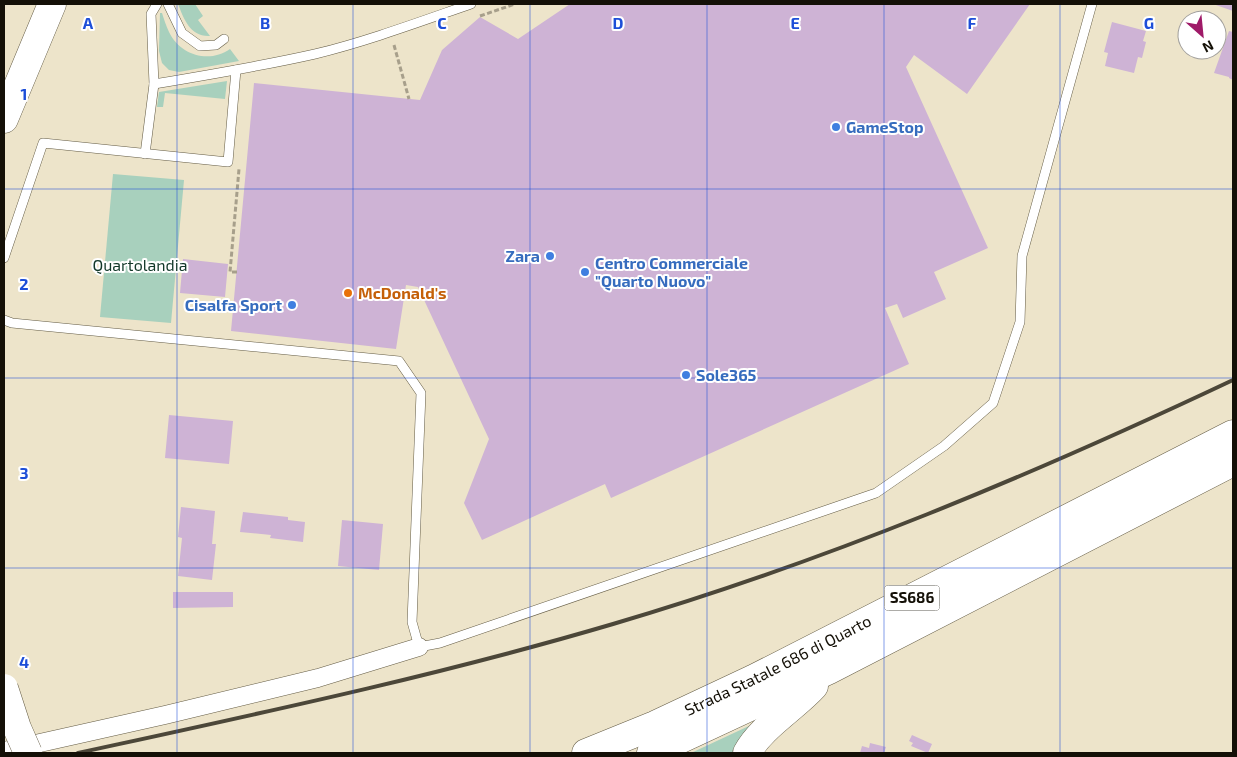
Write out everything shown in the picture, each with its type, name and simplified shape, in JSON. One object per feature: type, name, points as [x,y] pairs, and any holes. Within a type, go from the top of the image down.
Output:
[{"type":"highway","points":[[4,119],[52,4]]},
{"type":"highway","name":"Strada Statale 686 di Quarto","points":[[586,753],[655,725],[753,679],[1233,434]]},
{"type":"highway","name":"Strada Statale 686 di Quarto","points":[[651,753],[829,670],[1233,462]]},
{"type":"highway","points":[[747,753],[774,723],[800,701],[829,670]]},
{"type":"highway","points":[[4,688],[16,728],[28,753]]},
{"type":"street","points":[[4,751],[318,678],[419,647]]},
{"type":"lane","points":[[145,154],[154,84],[151,14],[157,4]]},
{"type":"lane","points":[[168,4],[182,33],[200,46],[216,45],[224,39]]},
{"type":"lane","points":[[154,84],[315,54],[405,27],[471,4]]},
{"type":"lane","points":[[4,320],[12,323],[399,361],[420,393],[412,622],[419,647],[449,640],[876,493],[944,446],[993,403],[1020,322],[1022,256],[1092,4]]},
{"type":"lane","points":[[4,258],[43,143],[228,162],[236,70]]},
{"type":"path","points":[[479,16],[515,4]]},
{"type":"path","points":[[386,47],[401,42]]},
{"type":"path","points":[[394,44],[409,99]]},
{"type":"path","points":[[237,272],[230,272],[240,159]]},
{"type":"green space","points":[[178,4],[195,4],[203,16],[198,20],[210,36],[197,34],[189,26]]},
{"type":"green space","points":[[160,13],[162,13],[174,40],[188,51],[196,55],[213,56],[222,54],[230,49],[239,61],[179,72],[169,70],[162,63],[159,51]]},
{"type":"green space","points":[[227,81],[225,99],[165,93],[163,107],[157,107],[159,92]]},
{"type":"green space","name":"Quartolandia","points":[[113,174],[184,180],[171,323],[100,317]]},
{"type":"green space","points":[[751,725],[737,753],[691,753]]},
{"type":"building","name":"Centro Commerciale \"Quarto Nuovo\"","points":[[570,4],[1030,4],[967,94],[914,55],[906,67],[988,248],[934,272],[946,299],[903,318],[897,304],[885,308],[909,364],[611,498],[605,484],[482,540],[464,503],[489,439],[418,287],[406,285],[396,349],[231,331],[254,83],[420,100],[442,50],[480,17],[518,39]]},
{"type":"building","points":[[1213,4],[1233,4],[1233,11]]},
{"type":"building","points":[[1112,22],[1146,31],[1143,41],[1146,42],[1142,58],[1138,57],[1134,73],[1105,66],[1108,53],[1104,52]]},
{"type":"building","points":[[1229,31],[1233,32],[1233,80],[1214,73],[1219,60],[1227,60],[1227,37]]},
{"type":"building","points":[[183,259],[228,264],[225,297],[180,293]]},
{"type":"building","points":[[169,415],[233,421],[229,464],[165,458]]},
{"type":"building","points":[[181,507],[215,511],[212,544],[216,544],[212,580],[178,576],[182,538],[178,537]]},
{"type":"building","points":[[243,512],[288,517],[288,520],[305,522],[303,542],[270,538],[271,535],[240,532]]},
{"type":"building","points":[[342,520],[383,524],[379,570],[338,566]]},
{"type":"building","points":[[173,592],[233,592],[233,607],[173,608]]},
{"type":"building","points":[[912,735],[932,744],[928,753],[911,746],[913,743],[909,741]]},
{"type":"building","points":[[870,743],[886,747],[884,753],[860,753],[862,746],[869,748]]},
{"type":"railway","points":[[78,753],[280,709],[480,661],[613,624],[693,599],[772,573],[928,514],[1081,449],[1233,380]]},
{"type":"place","name":"GameStop","points":[[836,127]]},
{"type":"place","name":"Zara","points":[[550,256]]},
{"type":"place","name":"Centro Commerciale \"Quarto Nuovo\"","points":[[585,272]]},
{"type":"place","name":"McDonald's","points":[[348,293]]},
{"type":"place","name":"Cisalfa Sport","points":[[292,305]]},
{"type":"place","name":"Sole365","points":[[686,375]]}]
